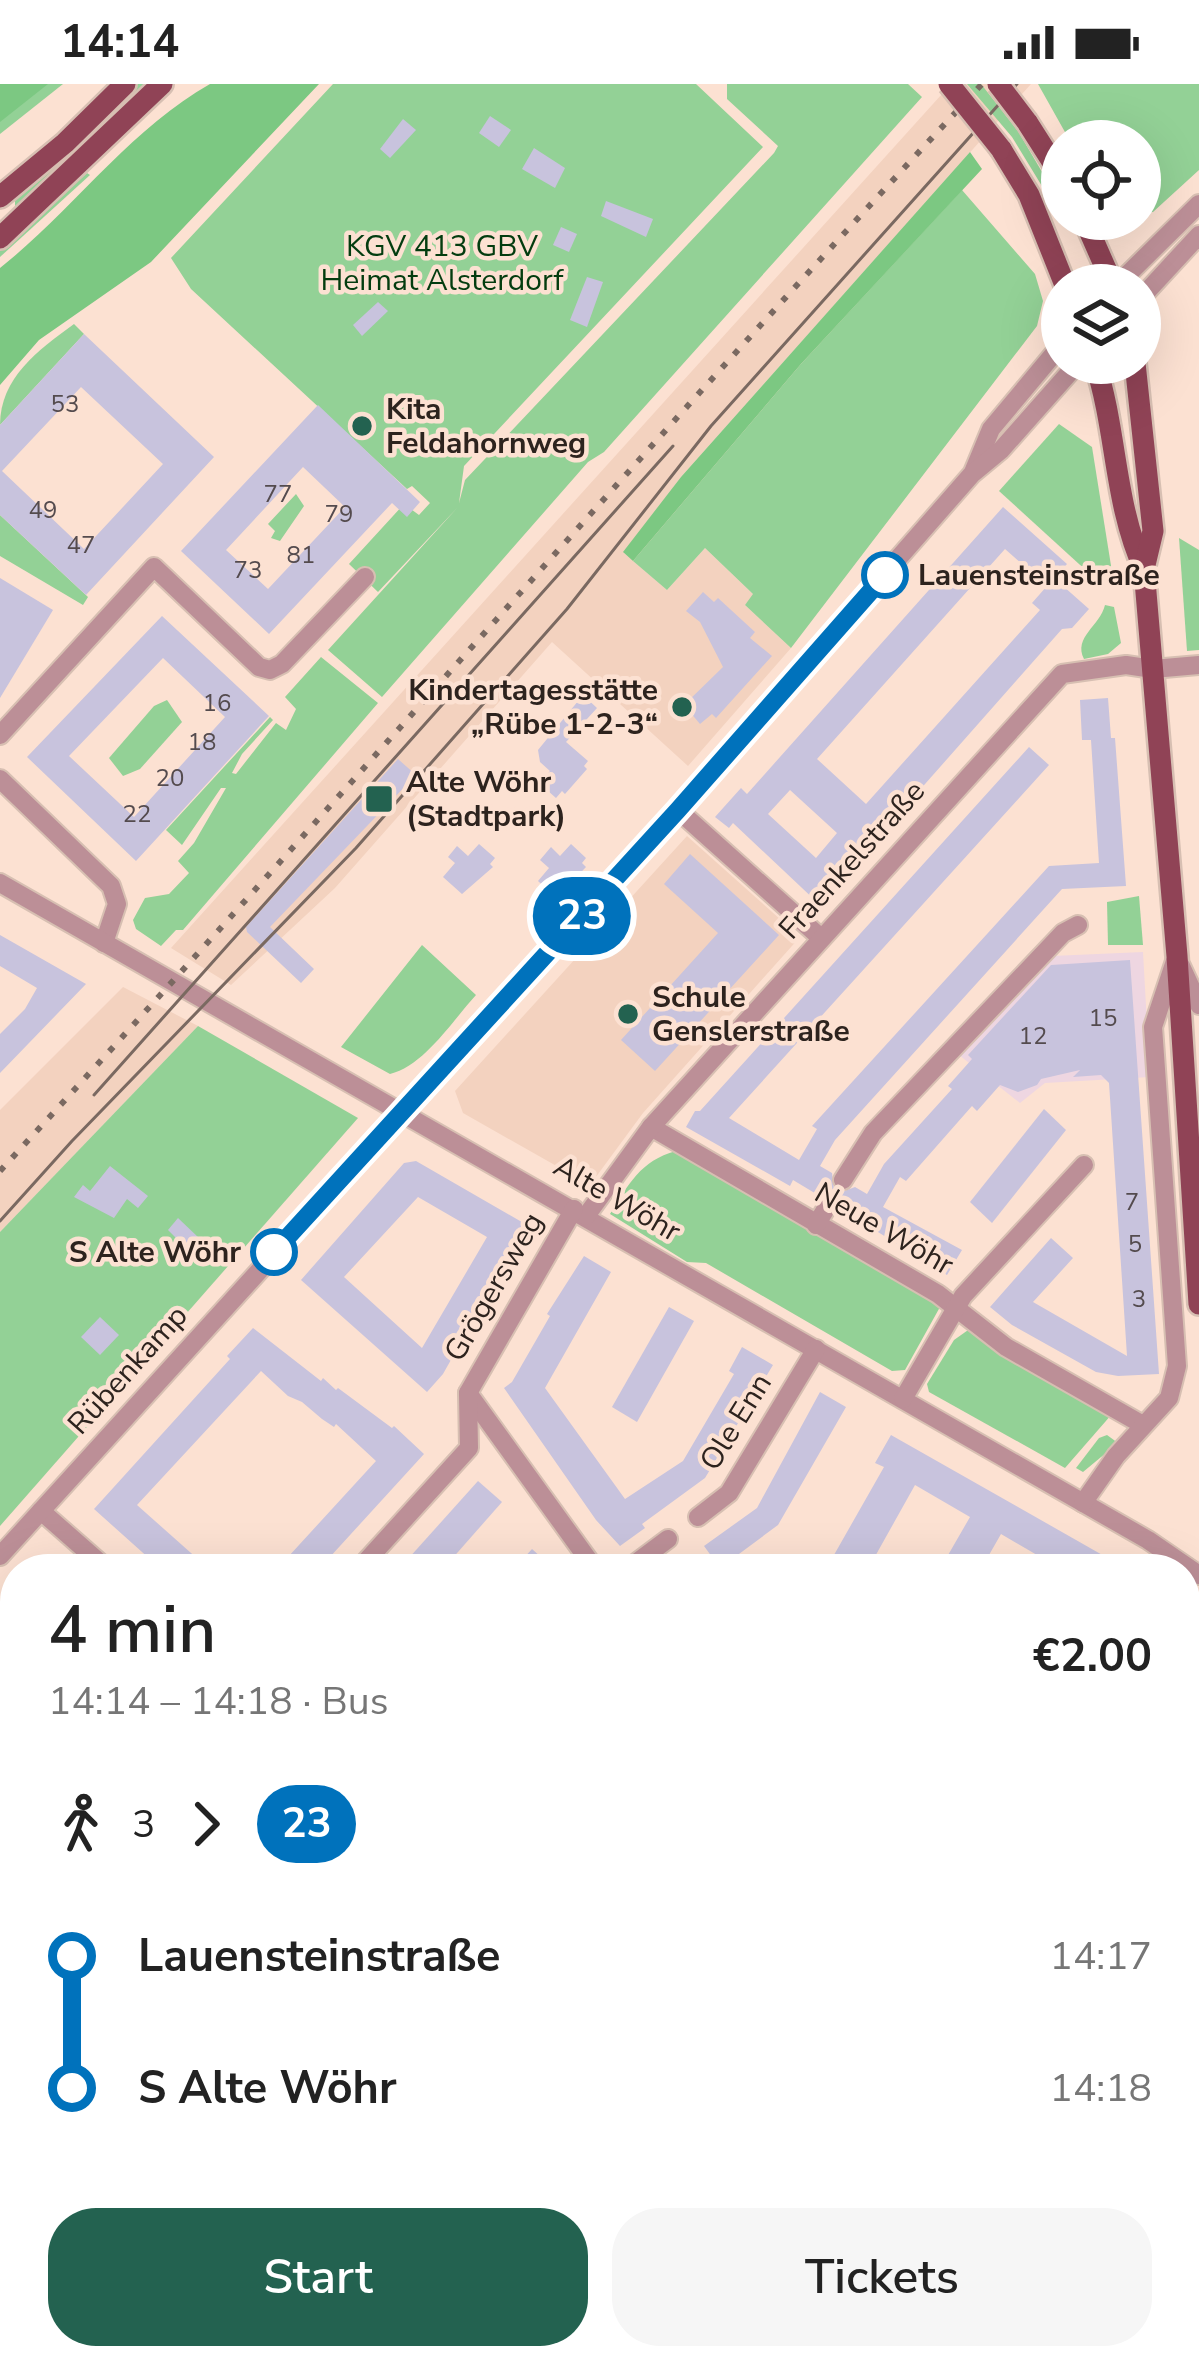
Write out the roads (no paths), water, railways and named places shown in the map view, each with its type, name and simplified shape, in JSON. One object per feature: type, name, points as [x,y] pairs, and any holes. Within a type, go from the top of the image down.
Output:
[{"type":"main road","points":[[0,197],[124,84]]},
{"type":"main road","points":[[0,238],[162,84]]},
{"type":"main road","points":[[949,84],[1000,149],[1028,195],[1056,264]]},
{"type":"main road","points":[[998,84],[1041,143]]},
{"type":"main road","points":[[1101,384],[1129,537],[1144,568]]},
{"type":"main road","points":[[1137,384],[1154,531],[1144,568],[1177,956],[1199,1304]]},
{"type":"street","points":[[1137,264],[1199,204]]},
{"type":"street","points":[[1161,276],[1199,235]]},
{"type":"street","name":"Rübenkamp","points":[[972,474],[991,429],[1041,369]]},
{"type":"street","name":"Rübenkamp","points":[[2,1554],[678,810],[972,474],[1001,450],[1059,384]]},
{"type":"street","points":[[0,735],[154,567],[259,667],[270,670],[282,664],[365,577]]},
{"type":"street","name":"Fraenkelstraße","points":[[580,1213],[651,1127],[1062,674],[1126,665],[1153,669],[1199,665]]},
{"type":"street","points":[[0,778],[111,886],[117,904],[104,943]]},
{"type":"street","points":[[678,810],[821,938]]},
{"type":"street","name":"Alte Wöhr","points":[[0,883],[1165,1554]]},
{"type":"street","points":[[843,1180],[873,1133],[1063,933],[1078,925]]},
{"type":"street","points":[[1177,956],[1199,1005]]},
{"type":"street","points":[[1083,1503],[1169,1398],[1177,1366],[1153,1027],[1177,956]]},
{"type":"street","name":"Neue Wöhr","points":[[651,1127],[956,1308],[1006,1347],[1143,1425]]},
{"type":"street","points":[[903,1399],[956,1308],[1084,1165]]},
{"type":"street","points":[[816,1225],[830,1202]]},
{"type":"street","name":"Grögersweg","points":[[372,1554],[469,1448],[468,1393],[580,1213]]},
{"type":"street","name":"Ole Enn","points":[[698,1517],[730,1493],[816,1349]]},
{"type":"street","points":[[468,1393],[584,1554]]},
{"type":"street","points":[[41,1511],[89,1554]]},
{"type":"street","points":[[648,1554],[668,1539]]},
{"type":"tram line","points":[[0,1221],[356,848],[567,609],[711,426],[1017,84]]},
{"type":"tram line","points":[[94,1095],[673,446]]},
{"type":"railway","points":[[0,1171],[982,84]]},
{"type":"place","name":"Kita Feldahornweg","points":[[362,426]]},
{"type":"place","name":"Lauensteinstraße","points":[[885,575]]},
{"type":"place","name":"Kindertagesstätte „Rübe 1-2-3“","points":[[682,707]]},
{"type":"place","name":"Alte Wöhr (Stadtpark)","points":[[379,799]]},
{"type":"place","name":"Schule Genslerstraße","points":[[628,1014]]},
{"type":"place","name":"S Alte Wöhr","points":[[274,1252]]},
{"type":"park label","name":"KGV 413 GBV Heimat Alsterdorf","points":[[442,263]]}]
